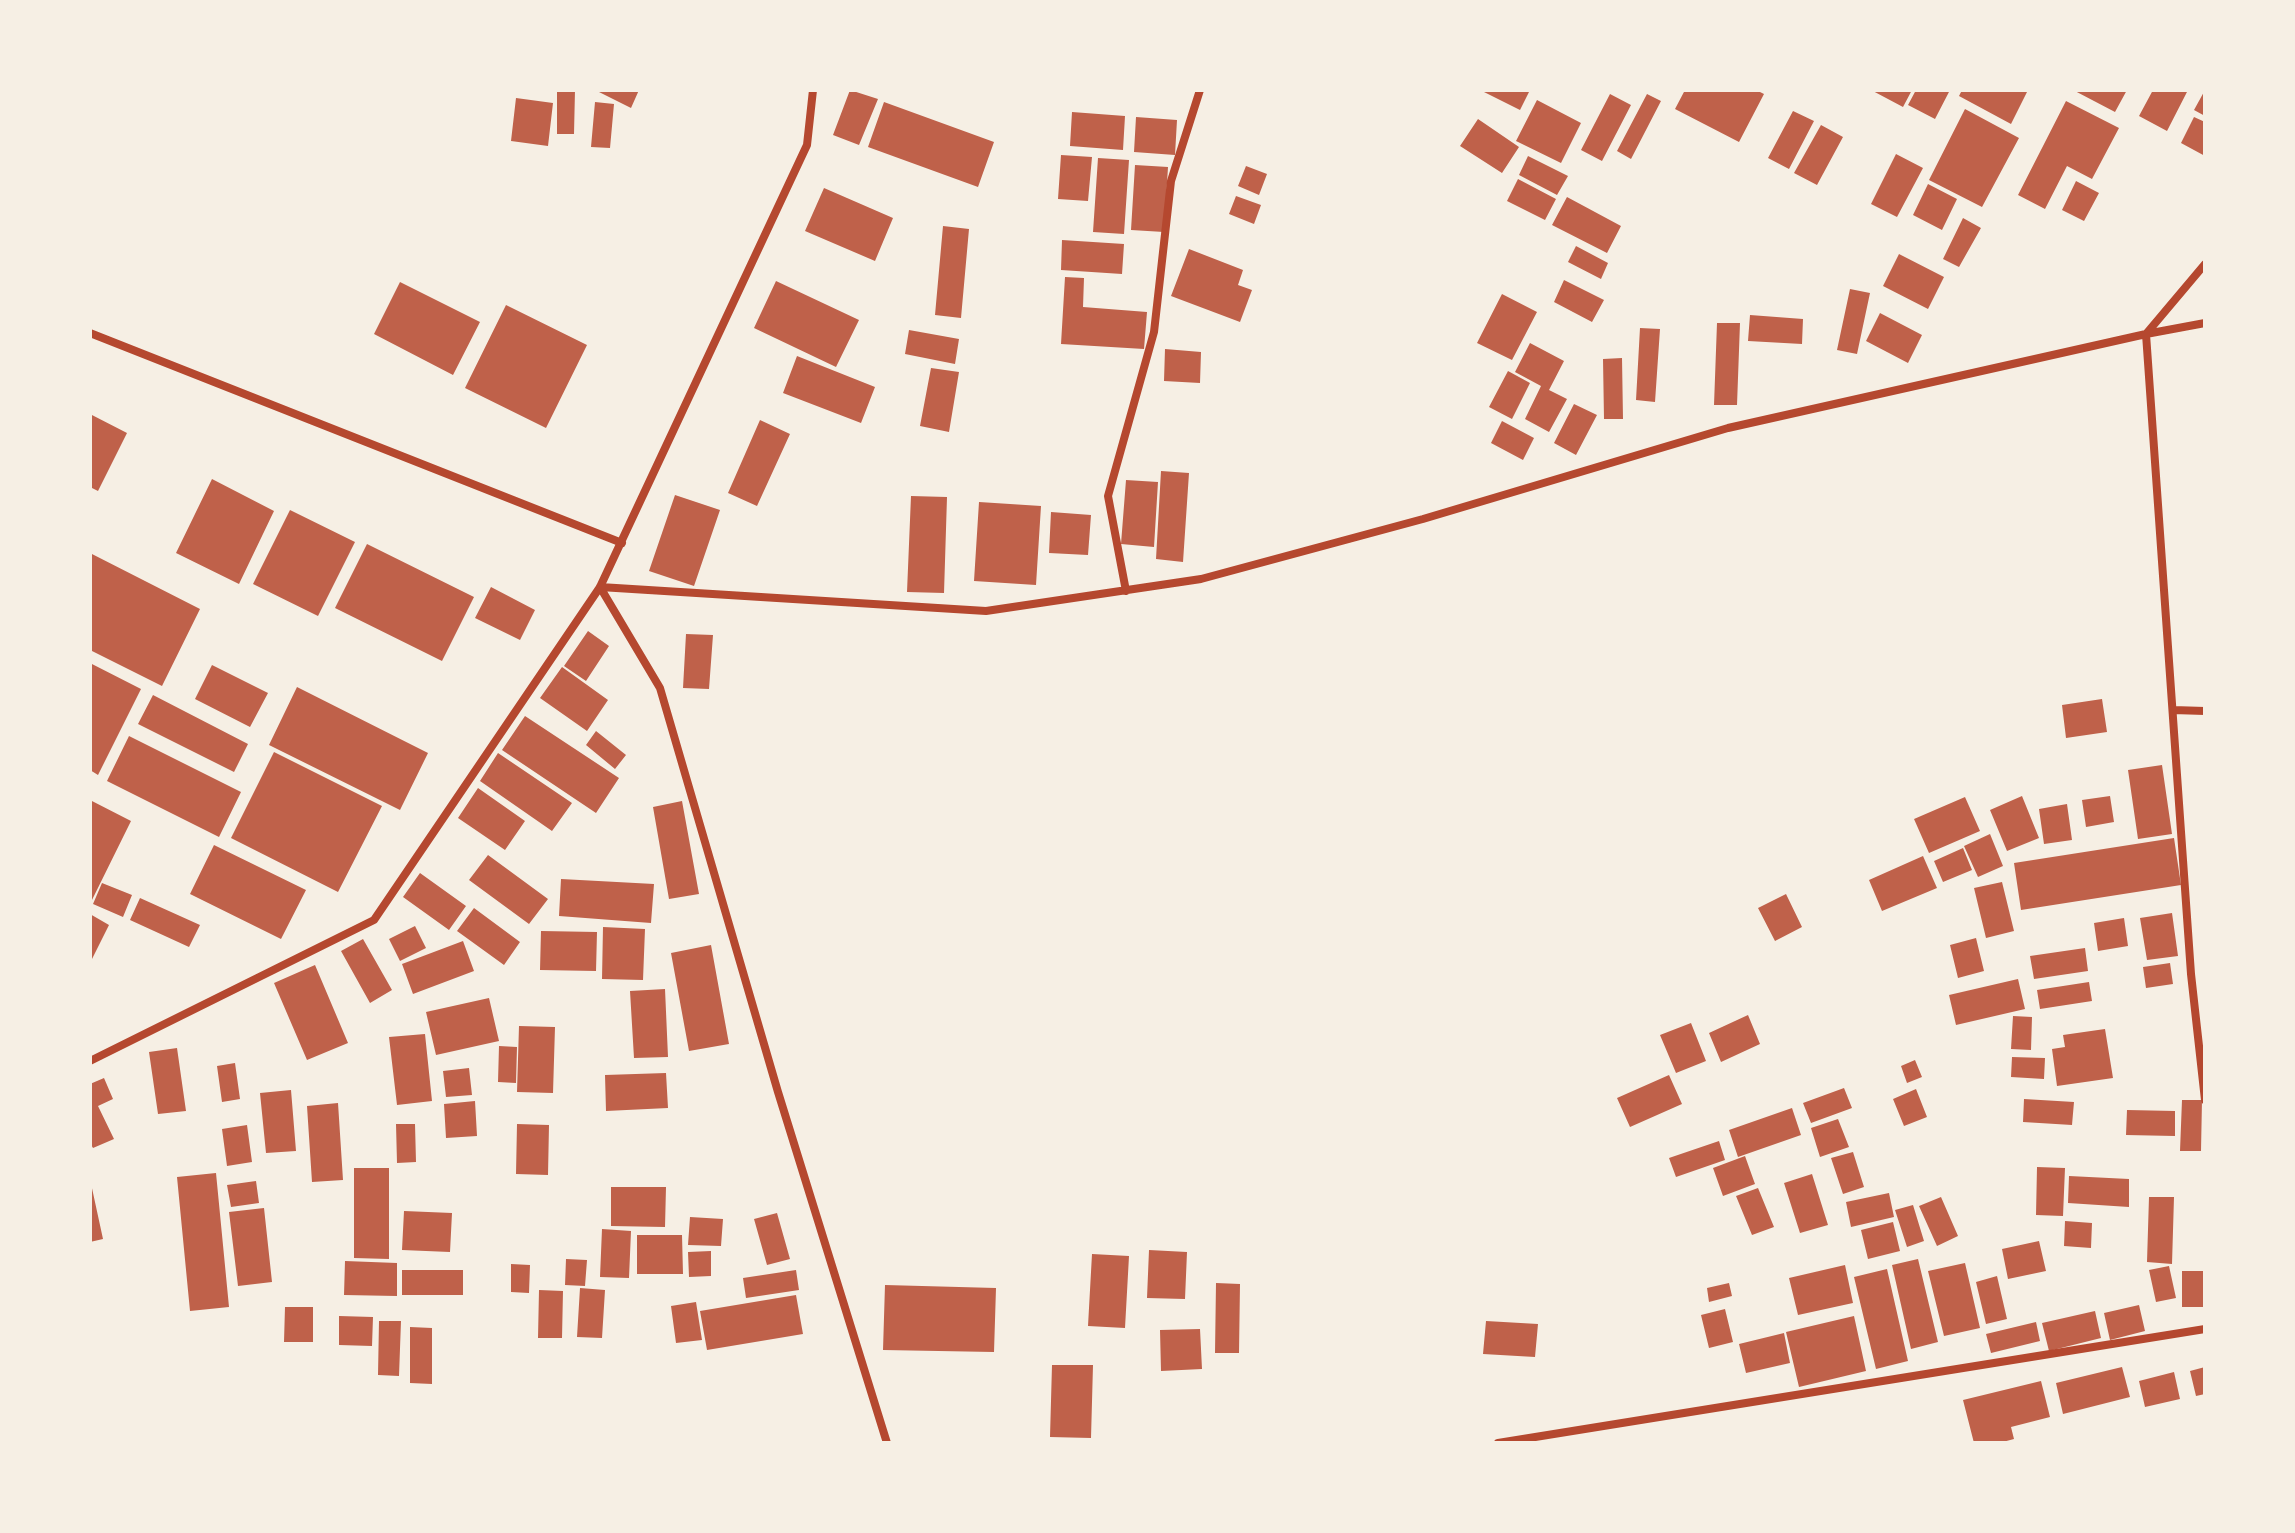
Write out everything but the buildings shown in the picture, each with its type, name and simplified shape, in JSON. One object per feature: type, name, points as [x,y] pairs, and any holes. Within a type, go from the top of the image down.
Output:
[{"type":"street","points":[[90,1061],[374,920],[600,587],[807,145],[813,90]]},
{"type":"street","points":[[1126,591],[1108,496],[1154,332],[1171,181],[1200,90]]},
{"type":"street","points":[[2205,264],[2146,334],[2191,974],[2205,1100]]},
{"type":"street","points":[[600,587],[986,611],[1201,579],[1423,519],[1728,428],[2205,323]]},
{"type":"street","points":[[90,333],[622,543]]},
{"type":"street","points":[[600,587],[660,688],[778,1092],[887,1443]]},
{"type":"street","points":[[2173,710],[2205,711]]},
{"type":"street","points":[[1498,1443],[2205,1329]]}]
